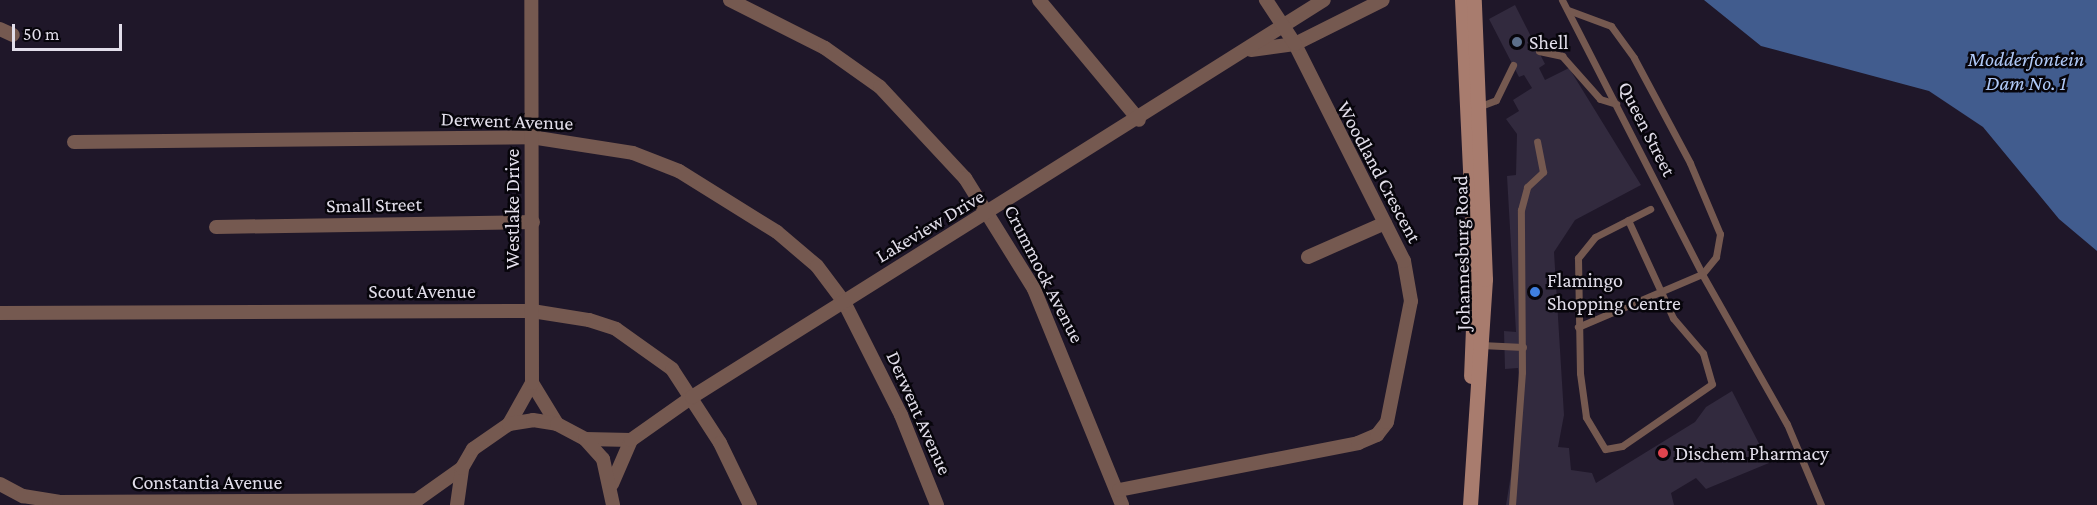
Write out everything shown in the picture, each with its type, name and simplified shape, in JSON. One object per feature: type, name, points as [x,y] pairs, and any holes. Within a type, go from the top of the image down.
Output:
[{"type":"street","name":"Westlake Drive","points":[[509,424],[532,383],[531,0]]},
{"type":"street","name":"Crummock Avenue","points":[[729,0],[825,48],[880,87],[991,212],[1039,299],[1119,490],[1122,505]]},
{"type":"street","points":[[1039,0],[1139,120]]},
{"type":"street","name":"Woodland Crescent","points":[[1119,490],[1377,435],[1387,422],[1411,301],[1404,261],[1295,44],[1266,0]]},
{"type":"street","name":"Lakeview Drive","points":[[631,440],[692,397],[1251,50],[1282,24],[1324,0]]},
{"type":"street","name":"Lakeview Drive","points":[[1251,50],[1295,44],[1383,0]]},
{"type":"street","name":"Johannesburg Road","points":[[1462,0],[1473,107]]},
{"type":"street","name":"Johannesburg Road","points":[[1470,505],[1478,345],[1473,107],[1474,0]]},
{"type":"street","name":"Derwent Avenue","points":[[74,142],[531,137],[633,153],[698,181],[777,232],[817,266],[844,302],[901,415],[937,505]]},
{"type":"street","name":"Small Street","points":[[216,227],[533,222]]},
{"type":"street","points":[[1308,257],[1385,223]]},
{"type":"street","name":"Scout Avenue","points":[[0,314],[532,311],[616,329],[672,369],[692,397],[750,505]]},
{"type":"street","name":"Johannesburg Road","points":[[1462,505],[1478,345]]},
{"type":"street","points":[[532,383],[557,424]]},
{"type":"street","points":[[457,505],[462,468],[482,442],[509,424],[557,424],[585,439],[603,459],[614,498]]},
{"type":"street","points":[[585,439],[631,440],[614,498]]},
{"type":"street","name":"Constantia Avenue","points":[[0,484],[31,498],[59,501],[421,503],[462,468]]},
{"type":"lane","name":"Queen Street","points":[[1562,0],[1702,274],[1787,424],[1821,505]]},
{"type":"lane","name":"Queen Street","points":[[1568,10],[1604,20],[1634,58],[1710,207],[1720,234],[1716,257],[1702,274]]},
{"type":"lane","points":[[1539,51],[1562,56],[1600,99],[1616,104]]},
{"type":"lane","points":[[1473,107],[1496,100],[1513,65]]},
{"type":"lane","points":[[1512,505],[1523,347],[1521,210],[1527,187],[1543,172],[1538,142]]},
{"type":"lane","points":[[1628,220],[1673,318],[1703,353],[1711,388],[1614,449],[1599,445],[1586,417],[1578,327],[1578,258],[1595,237],[1628,220],[1650,209]]},
{"type":"lane","points":[[1578,327],[1702,274]]},
{"type":"lane","points":[[1478,345],[1523,347]]},
{"type":"water","name":"Modderfontein Dam No. 1","points":[[1704,0],[2097,0],[2097,251],[2059,219],[1983,127],[1929,91],[1761,46]]},
{"type":"building","name":"Flamingo Shopping Centre","points":[[1515,5],[1545,64],[1539,68],[1545,80],[1569,68],[1641,185],[1575,220],[1554,252],[1564,415],[1558,447],[1569,448],[1571,470],[1592,473],[1596,483],[1695,422],[1706,407],[1732,391],[1769,463],[1706,489],[1696,478],[1671,493],[1674,505],[1506,505],[1521,414],[1518,368],[1505,369],[1504,331],[1516,332],[1507,176],[1516,175],[1517,134],[1506,119],[1519,111],[1513,100],[1532,88],[1524,75],[1519,77],[1489,19]]},
{"type":"place","name":"Shell","points":[[1517,42]]},
{"type":"place","name":"Flamingo Shopping Centre","points":[[1535,292]]},
{"type":"place","name":"Dischem Pharmacy","points":[[1663,453]]}]
